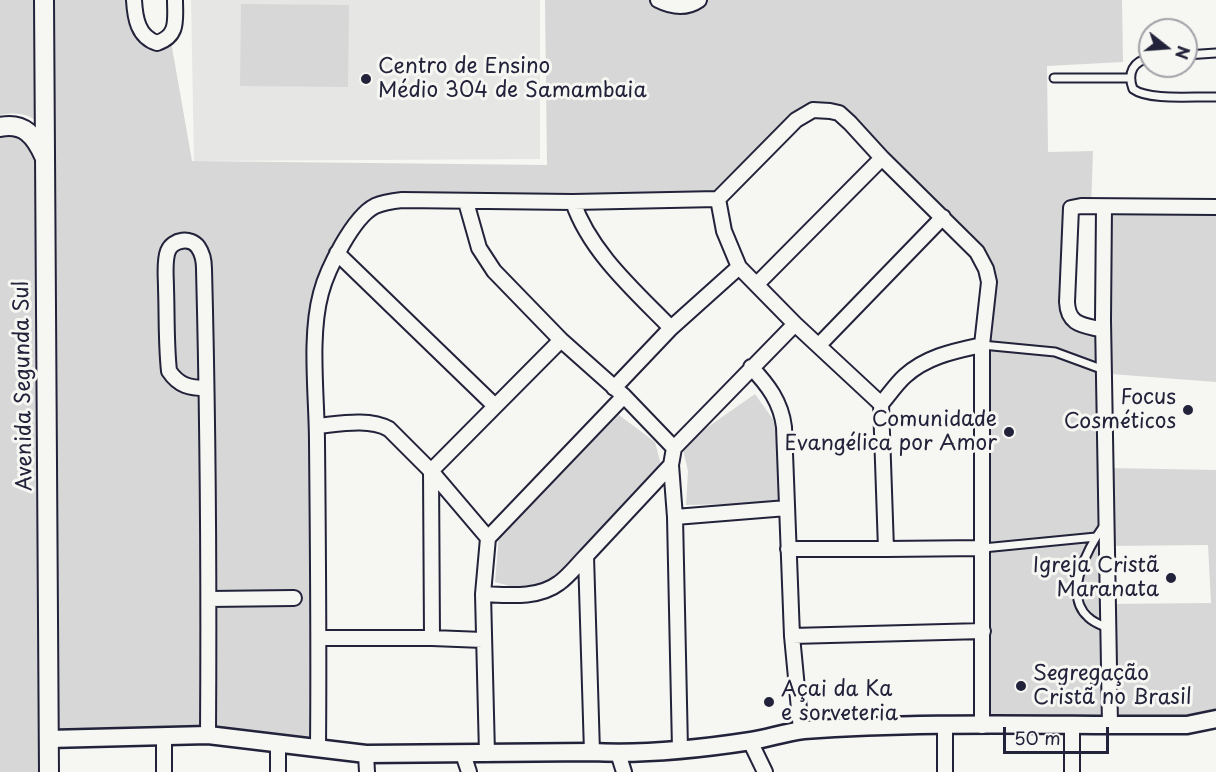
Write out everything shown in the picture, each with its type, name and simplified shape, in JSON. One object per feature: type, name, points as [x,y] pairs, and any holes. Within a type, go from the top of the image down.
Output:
[{"type":"main road","name":"Avenida Segunda Sul","points":[[44,0],[49,772]]},
{"type":"main road","points":[[0,127],[18,127],[29,132],[45,157]]},
{"type":"street","points":[[134,0],[137,23],[141,32],[150,41],[157,42],[170,36],[173,30],[176,0]]},
{"type":"street","points":[[658,0],[678,6],[699,0]]},
{"type":"street","points":[[318,747],[316,312],[327,274],[351,232],[373,207],[386,202],[402,200],[573,202],[718,199],[790,126],[813,110],[839,113],[850,123],[977,252],[986,269],[989,298],[982,345],[982,726]]},
{"type":"street","points":[[757,284],[882,158]]},
{"type":"street","points":[[718,199],[724,231],[739,267],[795,324],[881,404]]},
{"type":"street","points":[[466,202],[479,248],[490,265],[561,340],[619,392],[674,448]]},
{"type":"street","points":[[573,202],[588,232],[607,260],[671,328]]},
{"type":"street","points":[[1103,330],[1071,319],[1067,302],[1070,209],[1078,206],[1216,207]]},
{"type":"street","points":[[1104,207],[1103,330],[1110,726]]},
{"type":"street","points":[[819,345],[943,217]]},
{"type":"street","points":[[206,388],[184,386],[174,379],[169,371],[166,270],[168,251],[173,244],[180,241],[196,244],[203,256],[206,388],[208,735]]},
{"type":"street","points":[[337,254],[494,405]]},
{"type":"street","points":[[487,754],[483,594],[488,538],[619,392],[671,328],[739,267]]},
{"type":"street","points":[[680,749],[675,517],[671,465],[674,448],[795,324]]},
{"type":"street","points":[[432,638],[431,471],[561,340]]},
{"type":"street","points":[[886,549],[881,404],[905,376],[930,360],[944,354],[982,345]]},
{"type":"street","points":[[751,367],[769,387],[782,414],[792,636],[801,730]]},
{"type":"street","points":[[317,426],[346,423],[382,425],[396,435],[431,471],[488,538]]},
{"type":"street","points":[[483,594],[516,595],[547,589],[558,583],[671,465]]},
{"type":"street","points":[[675,517],[787,508]]},
{"type":"street","points":[[788,549],[983,548]]},
{"type":"street","points":[[586,556],[592,752]]},
{"type":"street","points":[[208,599],[294,598]]},
{"type":"street","points":[[792,636],[983,631]]},
{"type":"street","points":[[319,638],[483,640]]},
{"type":"street","points":[[1187,725],[1216,719]]},
{"type":"street","points":[[49,739],[208,735],[366,754],[618,753],[750,741],[801,730],[945,726],[1187,725],[1216,729]]},
{"type":"street","points":[[945,726],[945,772]]},
{"type":"street","points":[[1072,726],[1072,772]]},
{"type":"street","points":[[164,737],[164,772]]},
{"type":"street","points":[[750,741],[765,772]]},
{"type":"street","points":[[278,744],[278,772]]},
{"type":"street","points":[[618,753],[624,772]]},
{"type":"street","points":[[366,754],[367,772]]},
{"type":"street","points":[[463,754],[469,772]]},
{"type":"lane","points":[[1198,54],[1216,53]]},
{"type":"lane","points":[[1138,62],[1130,78],[1133,89],[1138,93],[1216,97]]},
{"type":"lane","points":[[1054,78],[1130,78]]},
{"type":"lane","points":[[982,345],[1055,352],[1104,370]]},
{"type":"lane","points":[[1107,522],[1083,559],[1078,596],[1080,607],[1086,616],[1108,628]]},
{"type":"lane","points":[[983,548],[1096,537]]},
{"type":"shaded area","points":[[0,0],[41,0],[42,126],[23,114],[0,115]]},
{"type":"shaded area","points":[[44,0],[134,0],[144,37],[170,36],[192,161],[547,165],[545,0],[1122,0],[1123,62],[1047,66],[1048,152],[1093,151],[1091,208],[1074,209],[1073,319],[1103,320],[1109,468],[1216,470],[1216,726],[985,724],[989,282],[977,252],[851,123],[813,110],[718,199],[402,200],[351,232],[320,294],[318,747],[278,744],[49,739]],"holes":[[[1208,545],[1211,603],[1108,604],[1107,546]]]},
{"type":"shaded area","name":"Centro de Ensino Médio 304 de Samambaia","points":[[191,0],[540,0],[540,159],[194,161]]},
{"type":"shaded area","points":[[241,4],[349,5],[348,87],[240,86]]},
{"type":"shaded area","points":[[18,132],[38,159],[44,772],[0,772],[0,133]]},
{"type":"shaded area","points":[[1104,210],[1216,210],[1216,382],[1111,374]]},
{"type":"shaded area","points":[[755,394],[780,429],[781,503],[686,505],[688,471],[682,445]]},
{"type":"shaded area","points":[[619,415],[655,442],[662,469],[585,556],[543,585],[513,587],[495,582],[499,535]]},
{"type":"place","name":"Centro de Ensino Médio 304 de Samambaia","points":[[366,79]]},
{"type":"place","name":"Focus Cosméticos","points":[[1188,410]]},
{"type":"place","name":"Comunidade Evangélica por Amor","points":[[1009,432]]},
{"type":"place","name":"Igreja Cristã Maranata","points":[[1171,578]]},
{"type":"place","name":"Segregação Cristã no Brasil","points":[[1021,686]]},
{"type":"place","name":"Açai da Ka e sorveteria","points":[[769,702]]}]
